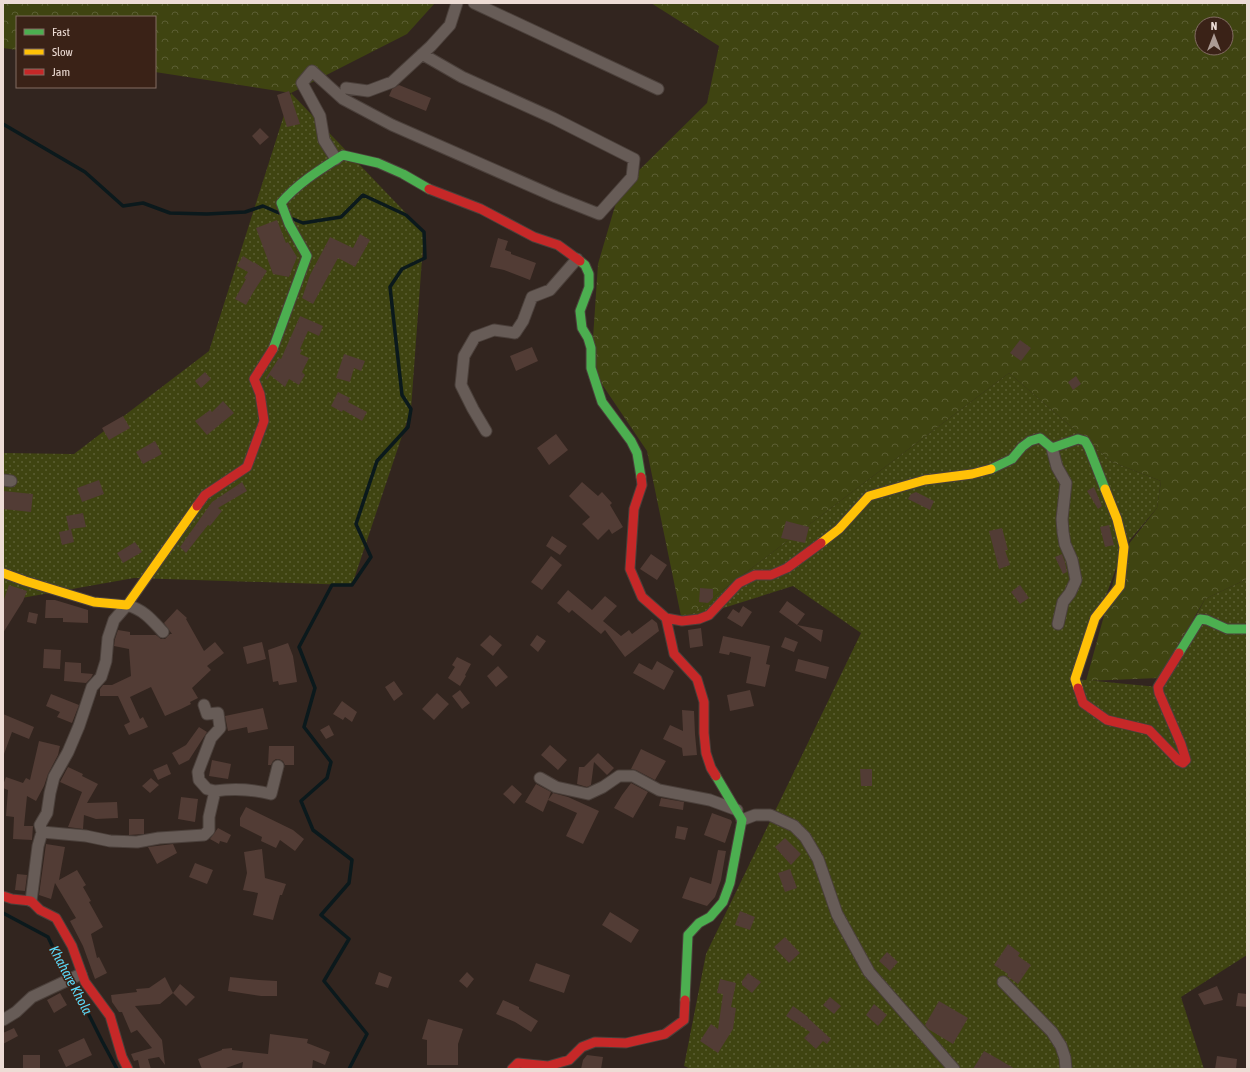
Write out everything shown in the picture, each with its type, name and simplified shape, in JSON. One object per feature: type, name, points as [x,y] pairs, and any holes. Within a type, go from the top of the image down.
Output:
[{"type":"street","points":[[346,88],[368,91],[392,82],[450,25],[457,3]]},
{"type":"street","points":[[474,3],[658,90]]},
{"type":"street","points":[[336,159],[324,140],[320,116],[302,83],[312,71],[343,99],[392,125],[556,198],[599,214],[632,177],[634,159],[553,118],[462,77],[422,54]]},
{"type":"street","points":[[31,901],[38,846],[42,832],[40,825],[47,813],[54,776],[68,752],[79,726],[92,687],[101,677],[106,661],[108,638],[114,620],[127,605],[205,494],[247,467],[264,421],[260,394],[254,379],[275,346],[307,256],[289,224],[281,203],[286,196],[315,172],[343,154],[378,163],[403,174],[425,187],[481,209],[534,237],[558,245],[585,265],[589,274],[589,287],[580,311],[582,328],[588,338],[591,348],[591,368],[602,402],[631,441],[637,453],[642,485],[634,509],[630,569],[642,597],[666,618],[682,621],[699,619],[708,615],[739,583],[755,575],[771,575],[787,568],[839,529],[869,496],[925,480],[972,474],[994,468],[1012,459],[1022,447],[1030,441],[1040,438],[1052,448],[1057,467],[1066,483],[1062,519],[1063,532],[1065,544],[1072,560],[1076,580],[1070,593],[1063,602],[1058,624]]},
{"type":"street","points":[[486,430],[461,385],[464,356],[475,337],[494,330],[515,333],[523,321],[532,297],[550,290],[577,259]]},
{"type":"street","points":[[1052,448],[1078,439],[1085,441],[1117,519],[1124,547],[1120,586],[1095,618],[1075,679],[1083,703],[1107,720],[1149,730],[1179,762],[1183,763],[1186,760],[1182,744],[1159,693],[1158,687],[1200,619],[1207,620],[1227,629],[1247,629]]},
{"type":"street","points":[[3,573],[94,602],[127,605],[138,608],[146,614],[163,632]]},
{"type":"street","points":[[512,1069],[518,1063],[548,1066],[569,1060],[582,1047],[595,1042],[626,1043],[665,1034],[684,1020],[688,935],[699,922],[710,917],[723,902],[730,883],[740,815],[711,768],[706,753],[704,733],[704,702],[698,679],[674,654],[666,618]]},
{"type":"street","points":[[204,705],[207,714],[218,713],[220,728],[211,738],[198,772],[199,780],[207,789],[215,791],[235,788],[258,790],[271,794],[278,766]]},
{"type":"street","points":[[540,778],[556,787],[588,794],[603,787],[619,776],[633,776],[658,790],[710,800],[740,815],[770,815],[794,826],[805,837],[818,859],[837,914],[869,972],[954,1069]]},
{"type":"street","points":[[42,832],[137,842],[160,838],[204,835],[209,830],[215,791]]},
{"type":"street","points":[[3,896],[12,899],[31,901],[40,910],[56,918],[72,946],[84,982],[110,1016],[122,1057],[128,1069]]},
{"type":"street","points":[[3,1020],[16,1012],[32,997],[81,974]]},
{"type":"street","points":[[1003,982],[1052,1032],[1061,1046],[1065,1058],[1066,1069]]},
{"type":"green space","points":[[3,3],[435,3],[407,34],[291,93],[156,72],[156,16],[16,16],[16,50],[3,48]]},
{"type":"green space","points":[[651,3],[1247,3],[1247,579],[1205,599],[1159,678],[1086,681],[1121,554],[1157,508],[1161,481],[1112,462],[1009,373],[682,621],[647,451],[591,368],[598,264],[620,189],[707,103],[719,46]]},
{"type":"green space","points":[[291,93],[424,232],[411,409],[352,585],[134,578],[16,599],[3,599],[3,453],[74,454],[209,351]]},
{"type":"green space","points":[[1009,373],[1112,462],[1161,481],[1157,508],[1124,547],[1075,679],[1158,687],[1205,599],[1247,579],[1247,955],[1181,997],[1204,1069],[691,1069],[684,1066],[706,954],[861,633],[793,586],[682,621]]},
{"type":"building","points":[[399,85],[431,98],[426,111],[389,96],[392,89]]},
{"type":"building","points":[[289,91],[300,124],[287,127],[277,95]]},
{"type":"building","points":[[260,128],[269,137],[260,145],[252,136]]},
{"type":"building","points":[[277,220],[286,243],[288,242],[297,257],[289,277],[273,274],[256,228]]},
{"type":"building","points":[[360,234],[370,240],[355,267],[338,258],[313,304],[302,298],[310,275],[330,237],[353,248]]},
{"type":"building","points":[[498,238],[508,241],[505,250],[511,252],[511,254],[536,263],[530,280],[504,270],[490,267]]},
{"type":"building","points":[[243,256],[267,271],[246,305],[235,299],[246,279],[244,278],[248,272],[237,266]]},
{"type":"building","points":[[300,316],[323,326],[319,336],[308,331],[300,349],[302,350],[300,354],[309,358],[302,372],[305,375],[299,385],[289,379],[285,387],[270,375],[267,380],[266,378],[279,358],[281,359]]},
{"type":"building","points":[[1020,340],[1031,348],[1021,361],[1010,353]]},
{"type":"building","points":[[532,347],[538,361],[516,371],[510,356]]},
{"type":"building","points":[[344,354],[365,361],[361,371],[354,368],[350,382],[336,378]]},
{"type":"building","points":[[205,372],[211,379],[201,388],[195,381]]},
{"type":"building","points":[[1076,376],[1081,384],[1073,390],[1068,382]]},
{"type":"building","points":[[338,392],[350,398],[348,402],[367,412],[362,421],[343,410],[342,412],[331,406]]},
{"type":"building","points":[[223,401],[234,413],[207,435],[195,421],[210,410],[212,412]]},
{"type":"building","points":[[123,416],[130,428],[109,440],[102,428]]},
{"type":"building","points":[[556,434],[568,450],[549,465],[537,448]]},
{"type":"building","points":[[155,441],[162,454],[143,464],[136,452]]},
{"type":"building","points":[[99,480],[104,494],[82,502],[77,488]]},
{"type":"building","points":[[242,482],[247,491],[218,508],[222,511],[210,526],[208,525],[186,553],[180,547],[212,502]]},
{"type":"building","points":[[582,482],[598,496],[602,492],[612,503],[610,505],[623,527],[612,534],[609,529],[598,540],[582,524],[590,517],[569,496]]},
{"type":"building","points":[[1094,487],[1102,506],[1098,509],[1087,491]]},
{"type":"building","points":[[3,491],[33,494],[31,512],[3,509]]},
{"type":"building","points":[[916,492],[934,501],[930,510],[908,499],[911,494]]},
{"type":"building","points":[[83,513],[86,527],[71,529],[74,542],[62,545],[59,532],[69,530],[66,516]]},
{"type":"building","points":[[786,521],[809,527],[805,543],[781,538]]},
{"type":"building","points":[[1109,525],[1114,545],[1105,547],[1100,527]]},
{"type":"building","points":[[1002,528],[1008,550],[1005,550],[1010,565],[999,569],[989,531]]},
{"type":"building","points":[[552,536],[567,546],[560,555],[546,546]]},
{"type":"building","points":[[135,542],[142,552],[123,563],[117,553]]},
{"type":"building","points":[[651,554],[667,565],[657,580],[640,569]]},
{"type":"building","points":[[1062,554],[1067,572],[1063,574],[1055,557]]},
{"type":"building","points":[[551,556],[562,565],[542,590],[531,582]]},
{"type":"building","points":[[9,585],[27,591],[23,601],[3,633],[3,602]]},
{"type":"building","points":[[1020,585],[1029,598],[1020,604],[1011,592]]},
{"type":"building","points":[[700,588],[713,589],[713,598],[708,603],[699,602]]},
{"type":"building","points":[[568,590],[592,610],[605,596],[617,606],[603,621],[621,636],[629,630],[632,634],[652,619],[657,623],[659,631],[625,657],[605,630],[601,634],[572,610],[569,613],[557,603]]},
{"type":"building","points":[[46,600],[55,600],[88,610],[88,623],[63,622],[63,618],[45,618]]},
{"type":"building","points":[[787,601],[805,614],[797,625],[779,612]]},
{"type":"building","points":[[743,606],[752,612],[742,627],[727,618],[733,609],[739,613]]},
{"type":"building","points":[[177,609],[187,618],[186,619],[204,651],[215,642],[224,653],[207,666],[211,670],[192,688],[198,698],[190,702],[191,704],[181,709],[165,716],[151,687],[130,697],[140,719],[143,717],[148,727],[129,735],[124,725],[130,722],[118,696],[100,696],[100,689],[103,685],[112,685],[131,676],[129,649],[114,646],[118,630],[130,632],[130,635],[156,635],[161,639],[165,639],[172,634],[164,623]]},
{"type":"building","points":[[29,612],[38,614],[36,624],[27,622]]},
{"type":"building","points":[[797,625],[823,630],[821,642]]},
{"type":"building","points":[[701,628],[703,646],[690,648],[688,630]]},
{"type":"building","points":[[490,635],[502,645],[493,656],[480,645]]},
{"type":"building","points":[[537,635],[546,641],[538,652],[530,645]]},
{"type":"building","points":[[723,636],[770,646],[766,664],[770,665],[765,687],[746,683],[751,657],[730,652],[729,655],[719,653]]},
{"type":"building","points":[[785,637],[798,642],[794,652],[781,647]]},
{"type":"building","points":[[262,642],[266,659],[247,664],[243,647]]},
{"type":"building","points":[[288,643],[293,656],[297,682],[279,685],[278,681],[273,682],[268,650]]},
{"type":"building","points":[[44,649],[61,650],[60,669],[43,668]]},
{"type":"building","points":[[457,657],[471,664],[460,686],[448,678],[455,667],[452,665]]},
{"type":"building","points":[[798,659],[829,667],[826,679],[795,671]]},
{"type":"building","points":[[657,661],[674,671],[664,690],[633,673],[639,663],[652,670]]},
{"type":"building","points":[[65,662],[81,663],[81,673],[93,674],[91,678],[86,683],[64,681]]},
{"type":"building","points":[[498,666],[508,677],[496,687],[487,676]]},
{"type":"building","points":[[394,681],[403,694],[394,701],[385,687]]},
{"type":"building","points":[[460,690],[470,703],[462,709],[452,696]]},
{"type":"building","points":[[750,690],[754,706],[730,711],[727,695]]},
{"type":"building","points":[[437,693],[449,704],[434,720],[422,709]]},
{"type":"building","points":[[51,694],[79,705],[72,723],[57,717],[60,712],[46,706]]},
{"type":"building","points":[[342,701],[357,712],[352,722],[345,717],[343,720],[333,714]]},
{"type":"building","points":[[263,708],[268,729],[248,733],[247,727],[228,731],[225,716]]},
{"type":"building","points":[[682,710],[694,711],[697,755],[683,756],[682,748],[663,739],[670,725],[683,731]]},
{"type":"building","points":[[3,714],[34,727],[29,739],[12,732],[4,754]]},
{"type":"building","points":[[329,725],[334,735],[326,739],[320,730]]},
{"type":"building","points":[[199,727],[207,732],[189,760],[179,765],[172,753],[186,745]]},
{"type":"building","points":[[39,741],[60,746],[58,755],[36,801],[27,796],[24,826],[33,826],[32,840],[13,839],[14,817],[6,816],[8,790],[3,788],[3,785],[6,777],[23,783],[26,778],[30,780]]},
{"type":"building","points":[[550,745],[567,760],[558,770],[541,755]]},
{"type":"building","points":[[269,746],[294,746],[294,765],[285,765],[283,761],[276,759],[271,765],[268,765]]},
{"type":"building","points":[[641,749],[666,761],[655,780],[631,769]]},
{"type":"building","points":[[598,753],[614,768],[607,775],[594,762],[591,785],[587,787],[577,784],[579,767],[584,767]]},
{"type":"building","points":[[212,760],[231,764],[228,779],[209,776]]},
{"type":"building","points":[[167,764],[171,774],[158,780],[153,770]]},
{"type":"building","points":[[68,767],[83,774],[82,776],[98,784],[87,803],[117,802],[118,818],[96,819],[84,815],[83,829],[68,827],[82,792],[60,782]]},
{"type":"building","points":[[860,769],[872,769],[872,786],[861,786]]},
{"type":"building","points":[[151,778],[159,785],[150,793],[142,786]]},
{"type":"building","points":[[631,783],[648,792],[633,818],[614,808]]},
{"type":"building","points":[[536,784],[551,792],[543,812],[525,802]]},
{"type":"building","points":[[512,785],[522,794],[514,804],[503,794]]},
{"type":"building","points":[[553,793],[568,797],[599,811],[583,844],[566,836],[577,813],[548,800]]},
{"type":"building","points":[[181,797],[198,799],[195,822],[178,819]]},
{"type":"building","points":[[661,798],[684,802],[683,810],[659,806]]},
{"type":"building","points":[[246,807],[293,830],[304,839],[295,851],[280,840],[276,848],[261,841],[262,837],[240,826],[240,818]]},
{"type":"building","points":[[712,813],[731,820],[732,822],[725,843],[704,835]]},
{"type":"building","points":[[129,819],[144,819],[144,834],[129,835]]},
{"type":"building","points":[[677,826],[688,828],[685,840],[675,838]]},
{"type":"building","points":[[218,828],[231,835],[227,843],[220,841],[219,844],[210,839]]},
{"type":"building","points":[[785,838],[801,854],[791,865],[775,847]]},
{"type":"building","points":[[46,844],[65,847],[59,880],[77,870],[86,885],[83,887],[91,901],[89,902],[103,927],[91,934],[97,958],[99,957],[107,973],[95,979],[83,946],[70,921],[76,918],[55,883],[51,899],[39,895]]},
{"type":"building","points":[[173,844],[177,853],[157,864],[148,847]]},
{"type":"building","points":[[262,849],[265,878],[286,884],[282,895],[280,895],[273,920],[253,915],[258,893],[243,890],[247,873],[244,852]]},
{"type":"building","points":[[718,850],[726,851],[721,880],[715,897],[707,906],[682,898],[690,877],[711,884]]},
{"type":"building","points":[[195,863],[213,870],[207,884],[189,877]]},
{"type":"building","points":[[790,869],[797,888],[785,892],[778,873]]},
{"type":"building","points":[[17,874],[27,875],[25,891],[15,890]]},
{"type":"building","points":[[740,911],[755,917],[750,930],[735,925]]},
{"type":"building","points":[[610,912],[639,930],[631,943],[602,925]]},
{"type":"building","points":[[785,937],[800,953],[789,963],[774,947]]},
{"type":"building","points":[[1008,944],[1020,953],[1018,956],[1031,965],[1018,984],[1007,976],[1008,974],[994,965]]},
{"type":"building","points":[[887,952],[898,962],[890,971],[879,961]]},
{"type":"building","points":[[536,963],[570,975],[564,993],[529,981]]},
{"type":"building","points":[[379,972],[392,977],[388,988],[375,984]]},
{"type":"building","points":[[467,972],[474,979],[467,988],[459,981]]},
{"type":"building","points":[[748,973],[761,982],[752,993],[742,985],[742,981]]},
{"type":"building","points":[[165,977],[173,993],[160,1004],[135,1006],[162,1040],[165,1065],[159,1057],[148,1059],[151,1069],[140,1069],[138,1060],[134,1061],[131,1054],[152,1048],[137,1030],[131,1033],[122,1012],[119,1012],[112,1002],[111,995],[137,992],[136,989],[149,988]]},
{"type":"building","points":[[230,977],[277,981],[277,996],[261,996],[228,991]]},
{"type":"building","points":[[720,979],[736,983],[731,1007],[736,1008],[733,1029],[718,1053],[700,1041],[711,1024],[718,1029],[723,994],[717,993]]},
{"type":"building","points":[[180,984],[195,997],[186,1006],[173,993]]},
{"type":"building","points":[[1217,986],[1223,1000],[1204,1005],[1198,994]]},
{"type":"building","points":[[60,993],[67,1005],[54,1013],[47,1000]]},
{"type":"building","points":[[1238,993],[1247,994],[1247,1007],[1236,1006]]},
{"type":"building","points":[[830,997],[841,1006],[834,1014],[823,1005]]},
{"type":"building","points":[[503,1000],[519,1007],[519,1009],[538,1021],[531,1032],[515,1022],[496,1014]]},
{"type":"building","points":[[939,1001],[968,1018],[953,1044],[928,1029],[925,1025]]},
{"type":"building","points":[[874,1004],[887,1015],[878,1026],[866,1015]]},
{"type":"building","points":[[793,1006],[808,1017],[831,1039],[827,1044],[823,1041],[816,1049],[804,1038],[810,1032],[786,1016]]},
{"type":"building","points":[[428,1019],[463,1029],[458,1044],[458,1065],[427,1065],[427,1040],[422,1039]]},
{"type":"building","points":[[14,1028],[18,1036],[3,1044],[3,1033]]},
{"type":"building","points":[[270,1034],[308,1039],[307,1043],[330,1052],[325,1065],[313,1060],[312,1069],[242,1069],[243,1062],[223,1069],[202,1069],[198,1059],[222,1049],[232,1048],[232,1050],[268,1054]]},
{"type":"building","points":[[84,1038],[92,1055],[66,1067],[58,1050]]},
{"type":"building","points":[[984,1051],[1000,1060],[1015,1069],[973,1069]]},
{"type":"building","points":[[23,1055],[40,1055],[40,1069],[23,1069]]},
{"type":"building","points":[[587,1055],[603,1057],[601,1069],[581,1069],[583,1060]]},
{"type":"building","points":[[1217,1056],[1237,1059],[1236,1069],[1215,1069]]},
{"type":"waterway","points":[[3,124],[85,172],[123,206],[143,203],[170,213],[207,214],[245,212],[263,206],[279,213]]},
{"type":"waterway","points":[[293,219],[303,223],[341,217],[363,195],[406,215],[424,232],[425,258],[402,269],[390,287],[402,395],[411,409],[408,427],[377,461],[356,524],[371,557],[352,585],[332,585],[299,647],[315,688],[304,727],[331,762],[327,778],[301,801],[313,830],[352,860],[349,883],[321,915],[349,939],[324,981],[367,1034],[349,1069]]},
{"type":"waterway","name":"Khahare Khola","points":[[3,913],[48,937],[117,1069]]},
{"type":"traffic: fast","points":[[273,349],[307,256],[289,224],[281,203],[310,177],[343,155],[378,163],[403,174],[429,189]]},
{"type":"traffic: fast","points":[[580,261],[585,265],[589,274],[589,287],[580,311],[582,328],[588,338],[591,348],[591,368],[602,402],[631,441],[637,453],[641,477]]},
{"type":"traffic: fast","points":[[991,469],[1012,459],[1022,447],[1030,441],[1040,438],[1052,448],[1078,439],[1085,441],[1089,448],[1105,489]]},
{"type":"traffic: fast","points":[[1179,653],[1200,619],[1207,620],[1227,629],[1247,629]]},
{"type":"traffic: fast","points":[[685,1000],[688,935],[699,923],[710,917],[723,902],[730,883],[742,820],[716,776]]},
{"type":"traffic: slow","points":[[821,543],[839,529],[869,496],[925,480],[972,474],[991,469]]},
{"type":"traffic: slow","points":[[1078,688],[1075,679],[1095,618],[1120,586],[1124,547],[1117,519],[1105,489]]},
{"type":"traffic: slow","points":[[3,573],[94,602],[127,605],[197,506]]},
{"type":"traffic: jam","points":[[429,189],[481,209],[534,237],[558,245],[580,261]]},
{"type":"traffic: jam","points":[[197,506],[205,495],[247,467],[264,421],[260,394],[254,379],[273,349]]},
{"type":"traffic: jam","points":[[641,477],[642,485],[634,509],[630,569],[642,597],[666,618],[674,654],[697,679],[704,702],[704,733],[706,753],[711,768],[716,776]]},
{"type":"traffic: jam","points":[[666,618],[682,621],[699,619],[709,615],[739,583],[755,575],[771,575],[787,568],[821,543]]},
{"type":"traffic: jam","points":[[1078,688],[1083,703],[1107,720],[1149,730],[1179,761],[1183,763],[1186,760],[1181,744],[1159,693],[1158,687],[1179,653]]},
{"type":"traffic: jam","points":[[3,896],[12,899],[31,901],[40,910],[56,918],[72,946],[85,982],[110,1016],[122,1057],[128,1069]]},
{"type":"traffic: jam","points":[[512,1069],[518,1063],[548,1066],[569,1060],[582,1047],[595,1042],[626,1043],[665,1034],[684,1020],[685,1000]]}]
